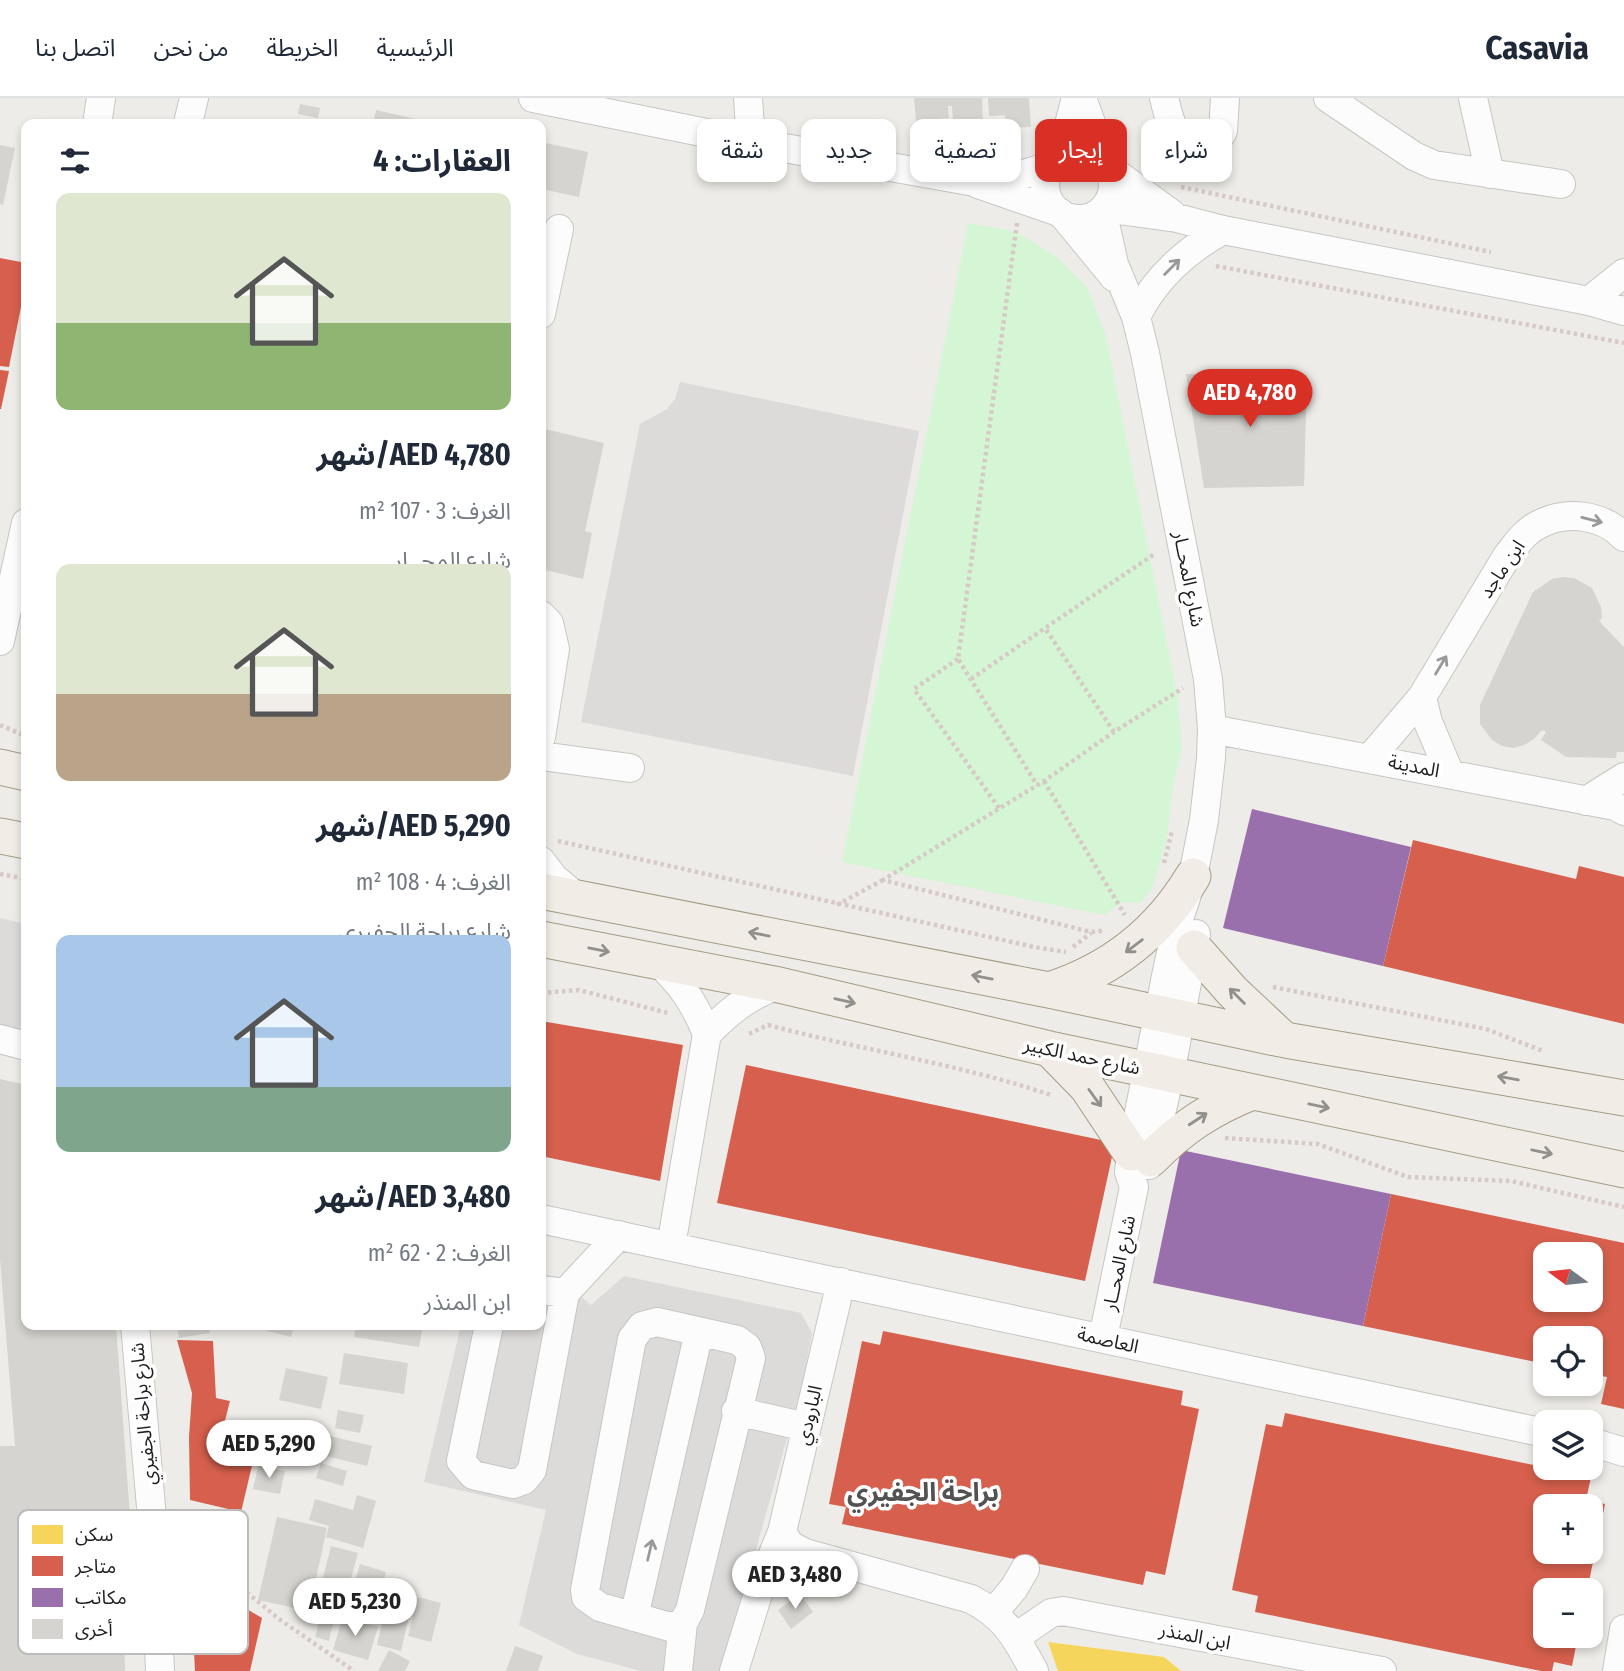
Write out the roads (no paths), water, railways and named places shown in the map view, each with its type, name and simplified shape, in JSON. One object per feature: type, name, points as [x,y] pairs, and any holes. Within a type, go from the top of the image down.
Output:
[{"type":"main road","points":[[0,836],[21,840]]},
{"type":"main road","points":[[1049,990],[1070,984],[1111,964],[1145,938],[1172,909],[1177,874]]},
{"type":"main road","points":[[546,892],[1049,990],[1285,1040],[1624,1098]]},
{"type":"main road","name":"شارع حمد الكبير","points":[[546,940],[779,985],[1050,1049],[1624,1170]]},
{"type":"main road","points":[[1194,948],[1233,992],[1285,1040]]},
{"type":"main road","points":[[1050,1049],[1087,1087],[1139,1166],[1186,1127],[1218,1107],[1252,1092]]},
{"type":"street","points":[[98,119],[101,98]]},
{"type":"street","points":[[180,115],[194,98]]},
{"type":"street","points":[[533,98],[697,131]]},
{"type":"street","points":[[748,98],[749,119]]},
{"type":"street","points":[[1070,119],[1076,98]]},
{"type":"street","points":[[1082,98],[1090,119]]},
{"type":"street","points":[[1164,98],[1172,128],[1182,142],[1198,146],[1217,141],[1223,131],[1225,98]]},
{"type":"street","points":[[1328,98],[1413,156],[1434,165],[1561,184]]},
{"type":"street","points":[[1473,98],[1490,174]]},
{"type":"street","points":[[787,148],[910,170]]},
{"type":"street","points":[[1127,181],[1177,218]]},
{"type":"street","points":[[972,182],[1073,218],[1083,218],[1093,216],[1103,209],[1112,193],[1112,182]]},
{"type":"street","points":[[1046,182],[1048,198],[1061,213]]},
{"type":"street","points":[[1103,209],[1177,218],[1223,230],[1589,301],[1624,311]]},
{"type":"street","name":"شارع المحــار","points":[[1103,209],[1114,264],[1136,317],[1146,353],[1208,679],[1212,729],[1208,789],[1177,874],[1177,925],[1170,1015],[1103,1338]]},
{"type":"street","name":"شارع المحــار","points":[[1061,213],[1124,287]]},
{"type":"street","points":[[546,290],[559,229]]},
{"type":"street","points":[[1136,317],[1143,301],[1172,265],[1223,230]]},
{"type":"street","points":[[1589,301],[1624,273]]},
{"type":"street","name":"ابن ماجد","points":[[1370,758],[1422,697],[1507,556],[1522,537],[1536,526],[1553,519],[1572,516],[1594,518],[1615,528],[1624,537]]},
{"type":"street","points":[[0,641],[21,546]]},
{"type":"street","points":[[546,620],[555,649],[546,706]]},
{"type":"street","points":[[1422,697],[1428,722],[1450,774]]},
{"type":"street","name":"المدينة","points":[[1212,729],[1621,807]]},
{"type":"street","points":[[546,757],[630,768]]},
{"type":"street","points":[[1586,801],[1624,777]]},
{"type":"street","points":[[548,851],[554,878],[579,899]]},
{"type":"street","name":"شارع المحــار","points":[[1170,1015],[1194,948],[1198,899],[1177,874]]},
{"type":"street","points":[[657,961],[679,982],[696,1006],[707,1034],[671,1247]]},
{"type":"street","points":[[707,1034],[741,1004],[760,992],[779,985]]},
{"type":"street","points":[[0,1039],[21,1045]]},
{"type":"street","name":"العاصمة","points":[[546,1220],[1533,1430]]},
{"type":"street","points":[[488,1330],[461,1461],[473,1475],[513,1484],[524,1480],[532,1470],[553,1292],[619,1235]]},
{"type":"street","name":"البارودي","points":[[734,1671],[762,1581],[786,1538],[806,1427],[841,1282]]},
{"type":"street","points":[[678,1671],[683,1623],[690,1610],[736,1411],[751,1358],[743,1343],[737,1340],[650,1323],[636,1331],[632,1339],[585,1590],[586,1597],[600,1607],[670,1627],[683,1623]]},
{"type":"street","name":"شارع براحة الجفيري","points":[[135,1330],[151,1510]]},
{"type":"street","points":[[635,1617],[699,1332]]},
{"type":"street","points":[[736,1411],[806,1427]]},
{"type":"street","points":[[786,1538],[805,1553],[983,1606],[1016,1637],[1034,1671]]},
{"type":"street","points":[[983,1606],[1014,1588],[1025,1569]]},
{"type":"street","name":"ابن المنذر","points":[[1016,1637],[1045,1617],[1063,1611],[1382,1671]]},
{"type":"street","points":[[1617,1671],[1624,1629]]},
{"type":"district","name":"براحة الجفيري","points":[[923,1492]]}]
